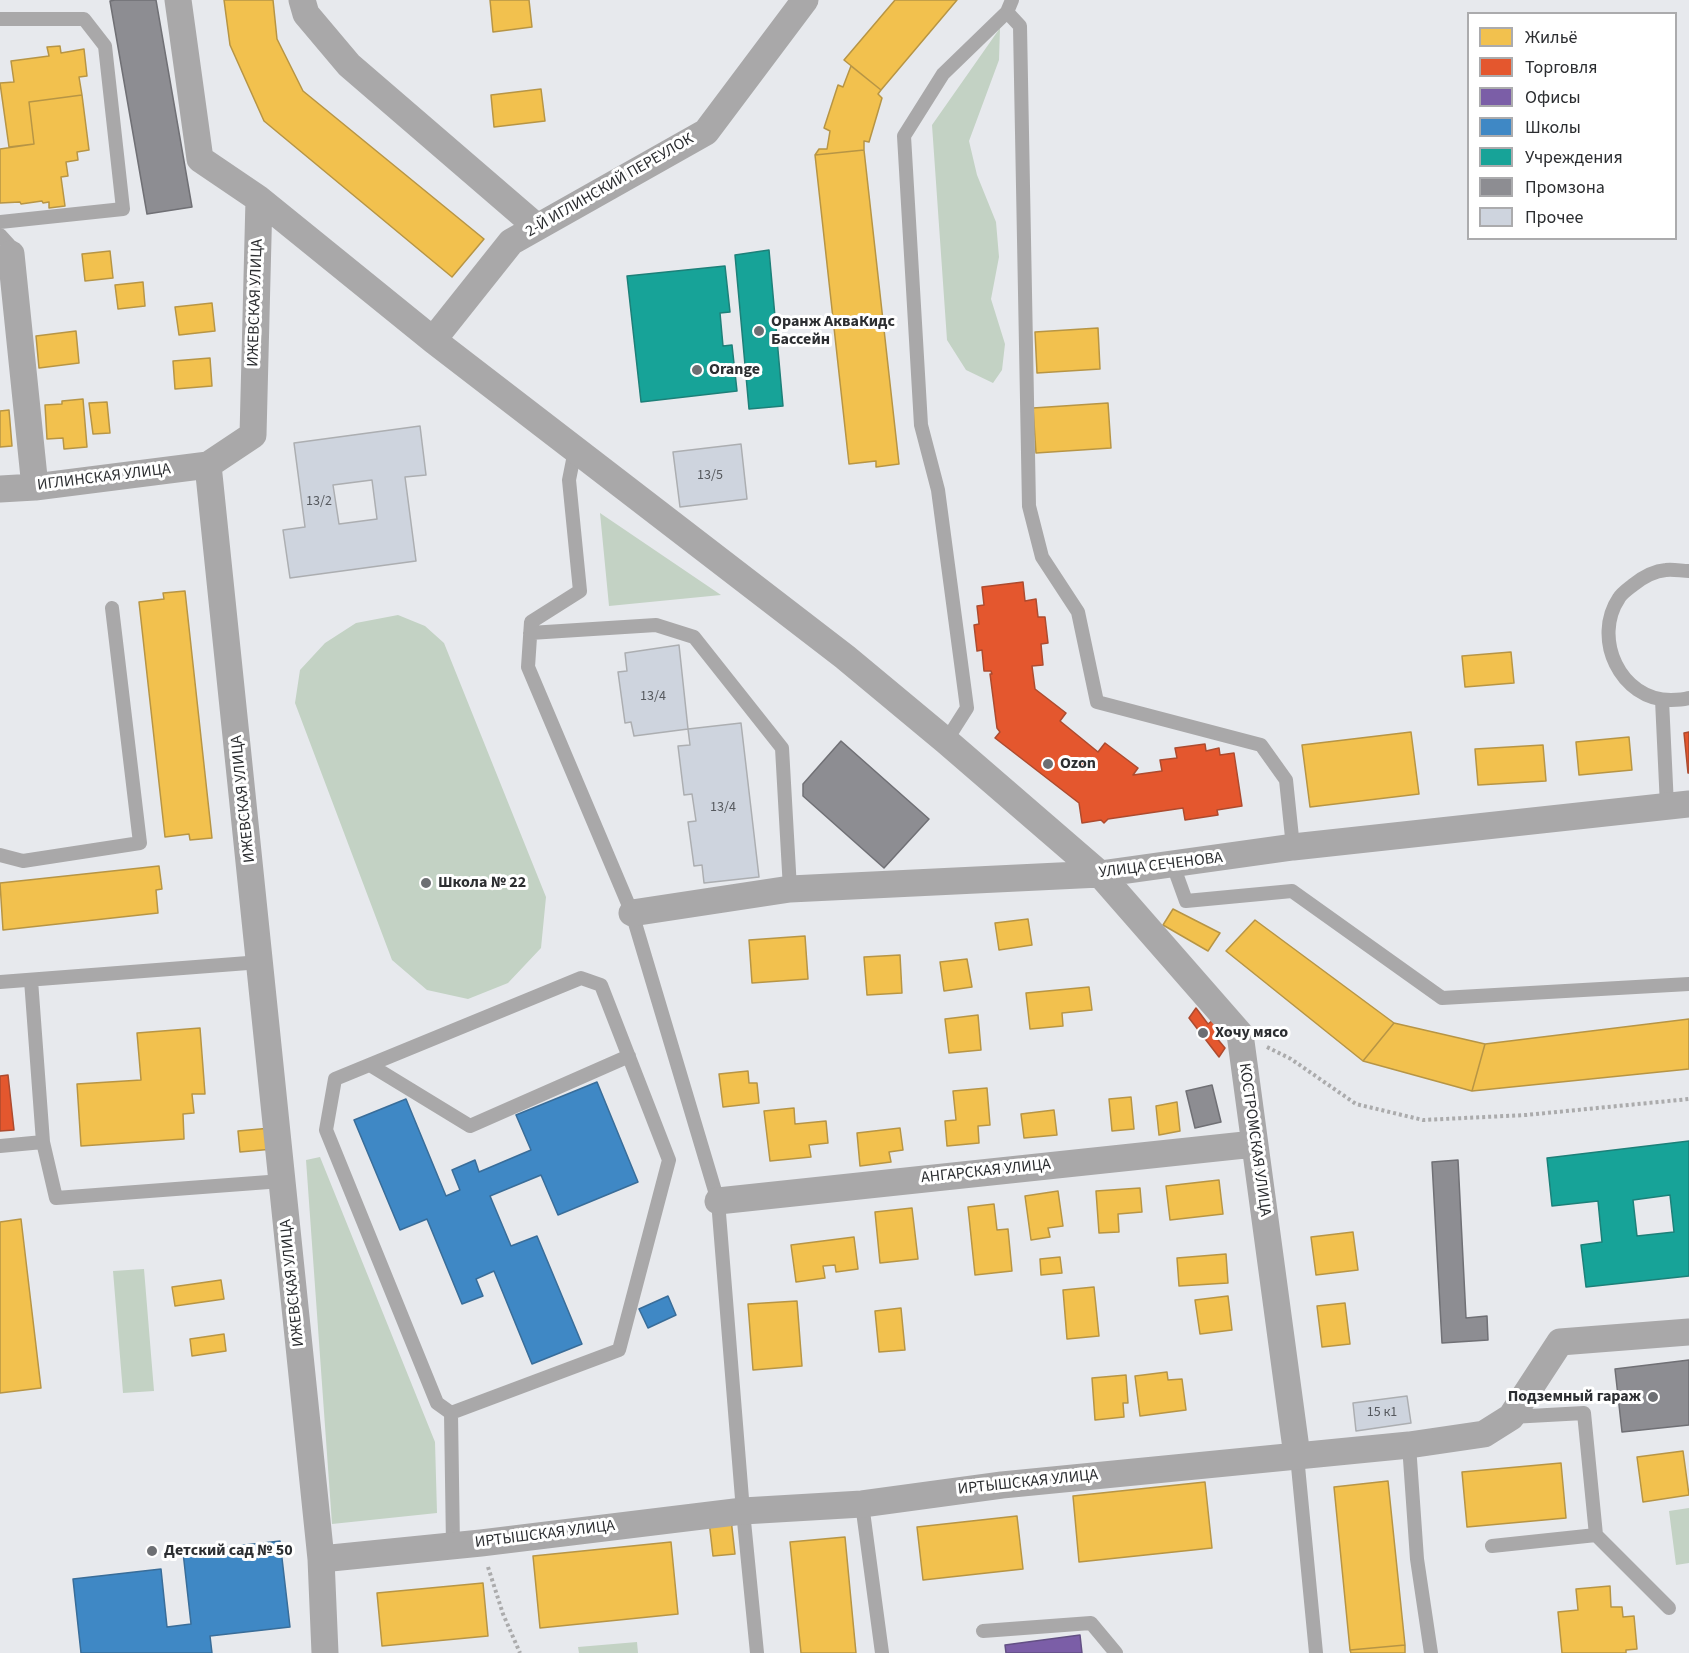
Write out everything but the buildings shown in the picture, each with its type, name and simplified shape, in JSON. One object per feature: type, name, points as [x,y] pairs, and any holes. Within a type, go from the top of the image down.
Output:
[{"type":"street","points":[[177,0],[200,159],[259,199],[433,340],[845,657],[946,741],[1100,874],[1240,1034]]},
{"type":"street","points":[[302,0],[306,14],[349,65],[537,227]]},
{"type":"street","name":"2-Й ИГЛИНСКИЙ ПЕРЕУЛОК","points":[[433,340],[512,242],[706,132],[805,0]]},
{"type":"street","name":"ИЖЕВСКАЯ УЛИЦА","points":[[259,199],[253,435],[208,465],[321,1559],[325,1653]]},
{"type":"street","points":[[5,244],[35,487]]},
{"type":"street","name":"ИГЛИНСКАЯ УЛИЦА","points":[[0,489],[35,487],[208,465]]},
{"type":"street","name":"УЛИЦА СЕЧЕНОВА","points":[[632,913],[790,889],[1100,874],[1293,848],[1678,805]]},
{"type":"street","name":"КОСТРОМСКАЯ УЛИЦА","points":[[1240,1034],[1297,1456]]},
{"type":"street","name":"АНГАРСКАЯ УЛИЦА","points":[[718,1201],[1254,1144]]},
{"type":"street","name":"ИРТЫШСКАЯ УЛИЦА","points":[[321,1559],[481,1543],[743,1511],[862,1504],[1002,1485],[1409,1445],[1484,1434],[1511,1417],[1560,1342],[1689,1332]]},
{"type":"lane","points":[[946,741],[967,708],[938,490],[921,425],[904,136],[943,74],[1009,6],[1020,26],[1029,506],[1042,557],[1078,612],[1097,702],[1261,745],[1286,780],[1293,848]]},
{"type":"lane","points":[[0,19],[84,19],[105,46],[123,209],[0,222]]},
{"type":"lane","points":[[575,450],[569,480],[580,591],[531,622],[528,667],[632,913],[718,1201],[757,1653]]},
{"type":"lane","points":[[1689,571],[1666,570],[1645,576],[1620,596],[1610,617],[1608,639],[1613,662],[1629,684],[1648,696],[1662,700],[1689,698]]},
{"type":"lane","points":[[0,855],[23,861],[140,843],[112,608]]},
{"type":"lane","points":[[530,633],[656,625],[694,637],[782,748],[790,889]]},
{"type":"lane","points":[[1662,700],[1678,805]]},
{"type":"lane","points":[[1173,865],[1186,901],[1292,891],[1442,998],[1689,984]]},
{"type":"lane","points":[[0,982],[261,962]]},
{"type":"lane","points":[[581,978],[601,985],[669,1160],[619,1350],[451,1413],[437,1402],[326,1130],[335,1079],[581,978]]},
{"type":"lane","points":[[31,980],[44,1142],[56,1198],[282,1181]]},
{"type":"lane","points":[[370,1065],[470,1126],[629,1056]]},
{"type":"lane","points":[[0,1146],[44,1142]]},
{"type":"lane","points":[[451,1413],[453,1546]]},
{"type":"lane","points":[[1511,1417],[1584,1413],[1596,1535],[1669,1608]]},
{"type":"lane","points":[[1409,1445],[1417,1559],[1431,1653]]},
{"type":"lane","points":[[1297,1456],[1316,1653]]},
{"type":"lane","points":[[862,1504],[882,1653]]},
{"type":"lane","points":[[1492,1546],[1596,1535]]},
{"type":"lane","points":[[984,1631],[1091,1623],[1116,1653]]},
{"type":"path","points":[[1240,1034],[1292,1059],[1356,1104],[1423,1120],[1526,1115],[1689,1099]]},
{"type":"path","points":[[481,1543],[503,1614],[520,1653]]},
{"type":"green space","points":[[1000,28],[999,60],[969,141],[977,175],[996,222],[999,257],[991,299],[1005,344],[1002,370],[993,383],[966,370],[947,340],[932,125]]},
{"type":"green space","points":[[600,513],[721,595],[609,606]]},
{"type":"green space","points":[[398,615],[425,626],[444,643],[546,897],[541,948],[508,983],[468,999],[427,990],[392,960],[295,703],[300,670],[325,643],[356,623]]},
{"type":"green space","points":[[320,1157],[435,1442],[437,1513],[332,1524],[306,1160]]},
{"type":"green space","points":[[144,1269],[154,1391],[123,1393],[113,1271]]},
{"type":"green space","points":[[1689,1508],[1689,1563],[1676,1565],[1669,1511]]},
{"type":"green space","points":[[637,1642],[638,1653],[579,1653],[578,1647]]},
{"type":"place","name":"Оранж АкваКидс Бассейн","points":[[759,331]]},
{"type":"place","name":"Orange","points":[[697,370]]},
{"type":"place","name":"Ozon","points":[[1048,764]]},
{"type":"place","name":"Школа № 22","points":[[426,883]]},
{"type":"place","name":"Хочу мясо","points":[[1203,1033]]},
{"type":"place","name":"Подземный гараж","points":[[1653,1397]]},
{"type":"place","name":"Детский сад № 50","points":[[152,1551]]}]
